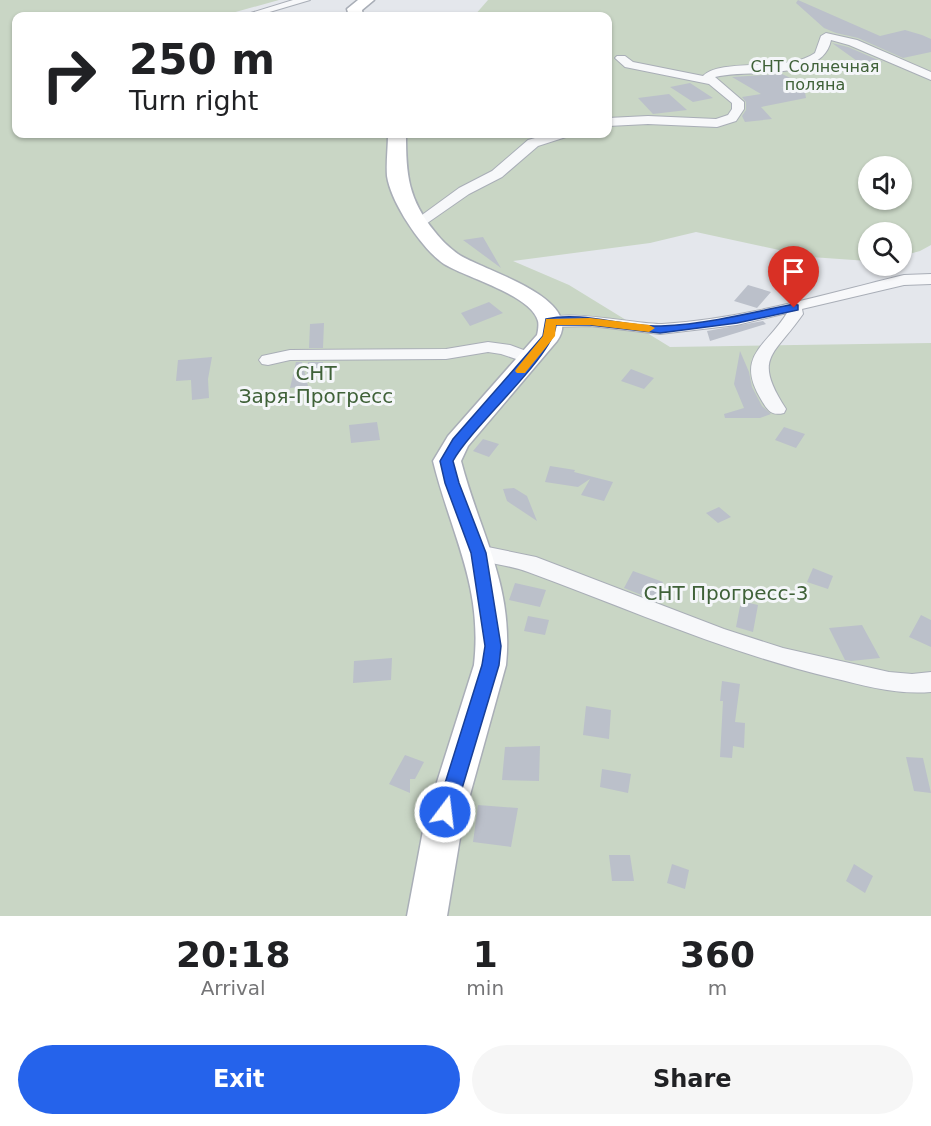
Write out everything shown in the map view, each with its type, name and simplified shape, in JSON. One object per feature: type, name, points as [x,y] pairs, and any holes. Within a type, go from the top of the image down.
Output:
[{"type":"street","points":[[261,12],[305,0]]},
{"type":"street","points":[[355,12],[354,9],[367,0]]},
{"type":"street","points":[[612,123],[648,120],[717,123],[728,120],[738,109],[738,102],[708,77],[713,74],[789,65],[813,59],[818,57],[823,49],[826,36],[855,42],[895,63],[931,76]]},
{"type":"street","points":[[621,58],[628,64],[712,81]]},
{"type":"street","points":[[397,138],[395,170],[405,200],[418,223],[437,248],[451,260],[531,297],[543,309],[550,322],[549,336],[458,442],[447,461],[452,483],[478,553],[493,646],[490,665],[450,792],[431,873],[427,916]]},
{"type":"street","points":[[418,223],[464,191],[498,174],[533,143],[549,138]]},
{"type":"street","points":[[550,322],[590,321],[660,329],[737,320],[904,280],[931,279]]},
{"type":"street","points":[[777,410],[760,380],[757,366],[762,353],[795,314],[794,308]]},
{"type":"street","points":[[268,360],[290,355],[446,354],[488,348],[504,350],[531,359]]},
{"type":"street","points":[[478,553],[528,563],[716,635],[783,657],[889,682],[912,684],[931,682]]},
{"type":"green space","points":[[0,0],[279,0],[236,12],[12,12],[12,138],[612,138],[612,12],[478,12],[488,0],[931,0],[931,245],[912,253],[912,222],[858,222],[858,260],[811,257],[696,232],[650,243],[513,261],[569,285],[670,347],[931,343],[931,916],[0,916]]},
{"type":"building","points":[[798,0],[880,36],[905,30],[922,35],[931,39],[931,52],[903,58],[858,38],[836,33],[824,28],[796,3]]},
{"type":"building","points":[[832,43],[848,47],[883,62],[864,66]]},
{"type":"building","points":[[782,74],[801,83],[780,88],[804,86],[806,98],[761,107],[772,119],[745,122],[742,116],[746,110],[746,102],[742,97],[761,94],[732,77]]},
{"type":"building","points":[[690,83],[713,98],[693,102],[670,87]]},
{"type":"building","points":[[669,94],[687,110],[653,114],[638,98]]},
{"type":"building","points":[[483,237],[501,268],[463,240]]},
{"type":"building","points":[[748,285],[771,292],[757,308],[734,301]]},
{"type":"building","points":[[489,302],[503,313],[470,326],[461,313]]},
{"type":"building","points":[[763,321],[766,324],[710,341],[707,331]]},
{"type":"building","points":[[324,323],[323,348],[309,348],[310,324]]},
{"type":"building","points":[[740,351],[749,372],[752,387],[762,406],[771,414],[760,418],[725,418],[724,414],[744,408],[734,384]]},
{"type":"building","points":[[212,357],[208,379],[209,398],[192,400],[191,380],[176,381],[178,360]]},
{"type":"building","points":[[296,362],[302,362],[308,386],[290,388]]},
{"type":"building","points":[[308,362],[323,362],[323,375],[307,375]]},
{"type":"building","points":[[631,369],[654,378],[644,389],[621,381]]},
{"type":"building","points":[[377,422],[380,440],[351,443],[349,425]]},
{"type":"building","points":[[784,427],[805,434],[796,448],[775,440]]},
{"type":"building","points":[[483,439],[499,444],[489,457],[473,451]]},
{"type":"building","points":[[550,466],[575,470],[574,472],[613,482],[604,501],[581,495],[590,479],[578,487],[545,482]]},
{"type":"building","points":[[514,488],[527,496],[537,521],[507,501],[503,489]]},
{"type":"building","points":[[719,507],[731,517],[718,523],[706,513]]},
{"type":"building","points":[[813,568],[833,576],[828,589],[807,582]]},
{"type":"building","points":[[633,571],[663,582],[654,600],[624,588]]},
{"type":"building","points":[[515,583],[546,590],[540,607],[509,600]]},
{"type":"building","points":[[741,601],[758,605],[753,632],[736,627]]},
{"type":"building","points":[[921,615],[931,620],[931,647],[909,637]]},
{"type":"building","points":[[528,616],[549,620],[545,635],[524,631]]},
{"type":"building","points":[[862,625],[880,658],[845,660],[829,628]]},
{"type":"building","points":[[392,658],[391,680],[353,683],[354,661]]},
{"type":"building","points":[[722,681],[740,684],[735,722],[745,723],[744,748],[733,746],[732,758],[720,757]]},
{"type":"building","points":[[586,706],[611,710],[609,739],[583,735]]},
{"type":"building","points":[[540,746],[539,781],[502,780],[505,747]]},
{"type":"building","points":[[405,755],[424,762],[415,779],[410,779],[410,793],[389,784]]},
{"type":"building","points":[[906,757],[923,758],[931,793],[914,791]]},
{"type":"building","points":[[602,769],[631,774],[628,793],[600,787]]},
{"type":"building","points":[[478,805],[518,808],[511,847],[473,842]]},
{"type":"building","points":[[609,855],[630,855],[634,881],[612,881]]},
{"type":"building","points":[[672,864],[689,870],[685,889],[667,883]]},
{"type":"building","points":[[854,864],[873,876],[865,893],[846,881]]},
{"type":"slow traffic","points":[[521,371],[549,336],[550,322],[590,321],[649,328]]},
{"type":"route","points":[[445,812],[490,665],[493,646],[492,628],[478,553],[452,483],[447,461],[458,442],[549,336],[550,322],[590,321],[660,329],[737,320],[794,308]]},
{"type":"park label","name":"СНТ Солнечная поляна","points":[[815,75]]},
{"type":"park label","name":"СНТ Заря-Прогресс","points":[[316,384]]},
{"type":"park label","name":"СНТ Прогресс-3","points":[[726,593]]}]
